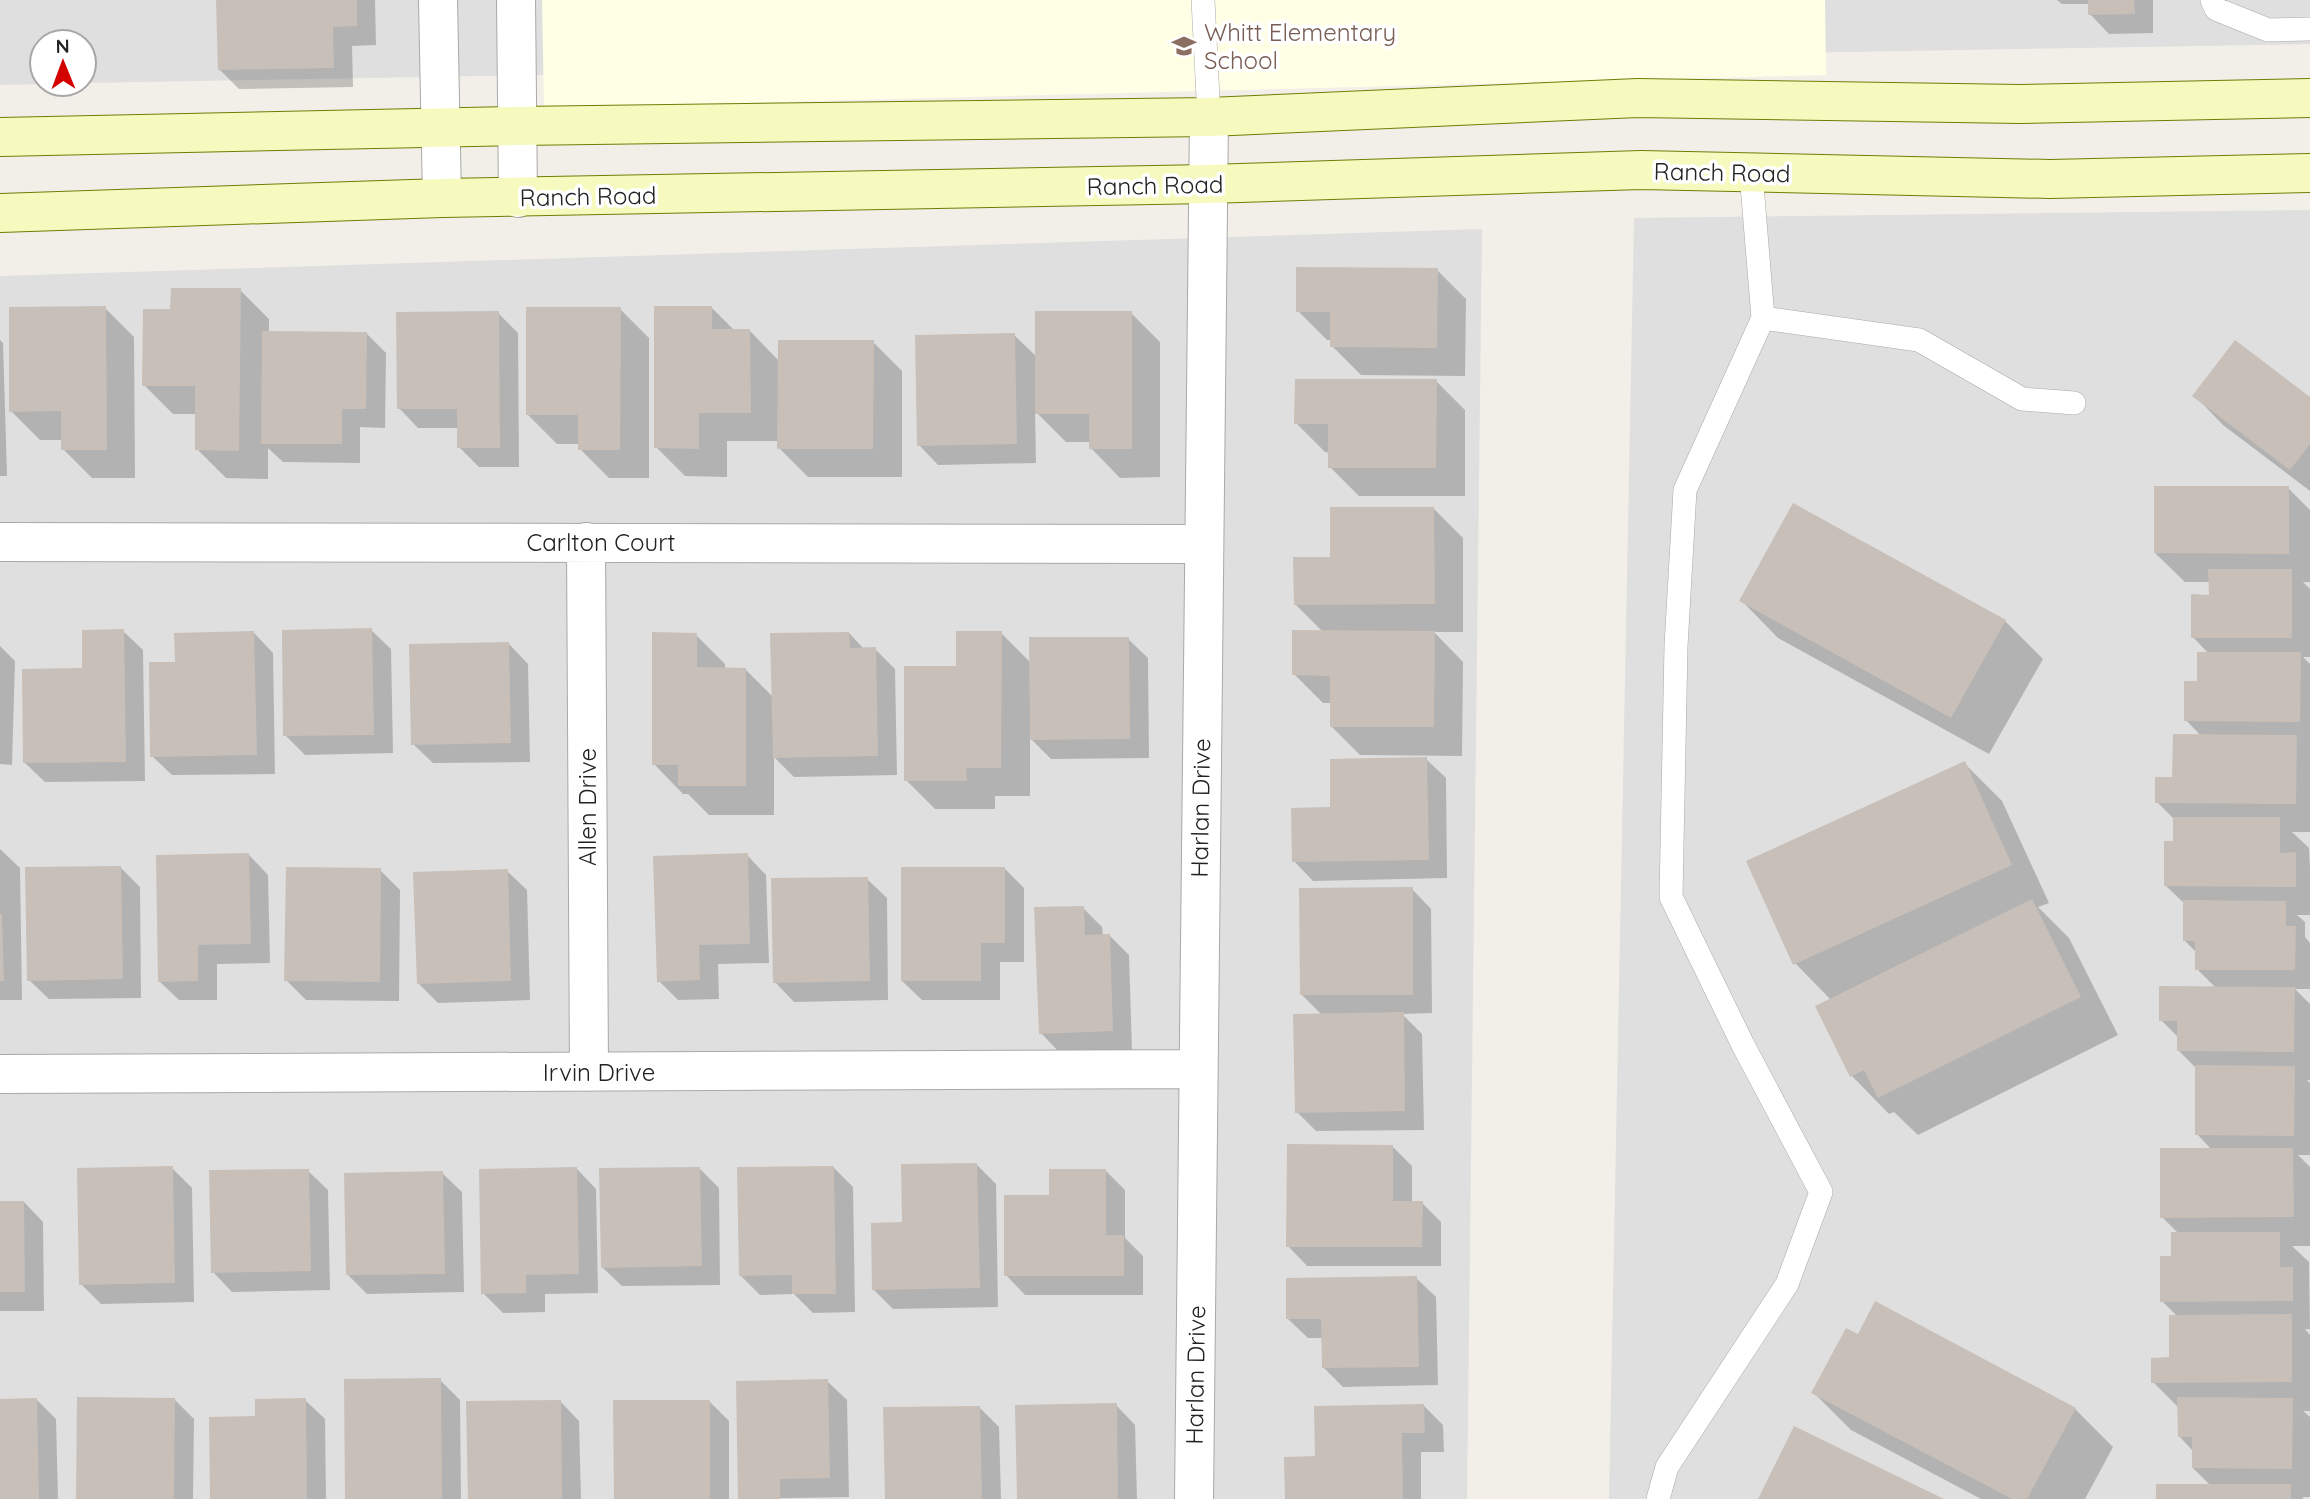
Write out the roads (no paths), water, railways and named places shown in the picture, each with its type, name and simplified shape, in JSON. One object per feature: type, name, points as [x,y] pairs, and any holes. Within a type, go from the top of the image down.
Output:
[{"type":"main road","points":[[0,137],[516,126],[1209,117],[1638,98],[2020,104],[2310,98]]},
{"type":"main road","name":"Ranch Road","points":[[0,213],[442,198],[1208,184],[1641,170],[2050,179],[2310,173]]},
{"type":"street","points":[[438,0],[442,198]]},
{"type":"street","points":[[516,0],[518,198]]},
{"type":"street","name":"Harlan Drive","points":[[1194,1499],[1209,117]]},
{"type":"street","name":"Carlton Court","points":[[0,542],[1203,544]]},
{"type":"street","name":"Allen Drive","points":[[586,542],[589,1072]]},
{"type":"street","name":"Irvin Drive","points":[[0,1074],[1198,1069]]},
{"type":"lane","points":[[1203,0],[1209,117]]},
{"type":"lane","points":[[2212,0],[2216,9],[2268,30],[2310,29]]},
{"type":"lane","points":[[1658,1499],[1667,1467],[1787,1284],[1821,1192],[1743,1045],[1671,897],[1676,646],[1685,490],[1763,318],[1751,173]]},
{"type":"lane","points":[[1763,318],[1919,340],[2022,399],[2074,402]]},
{"type":"place","name":"Whitt Elementary School","points":[[1184,46]]}]
